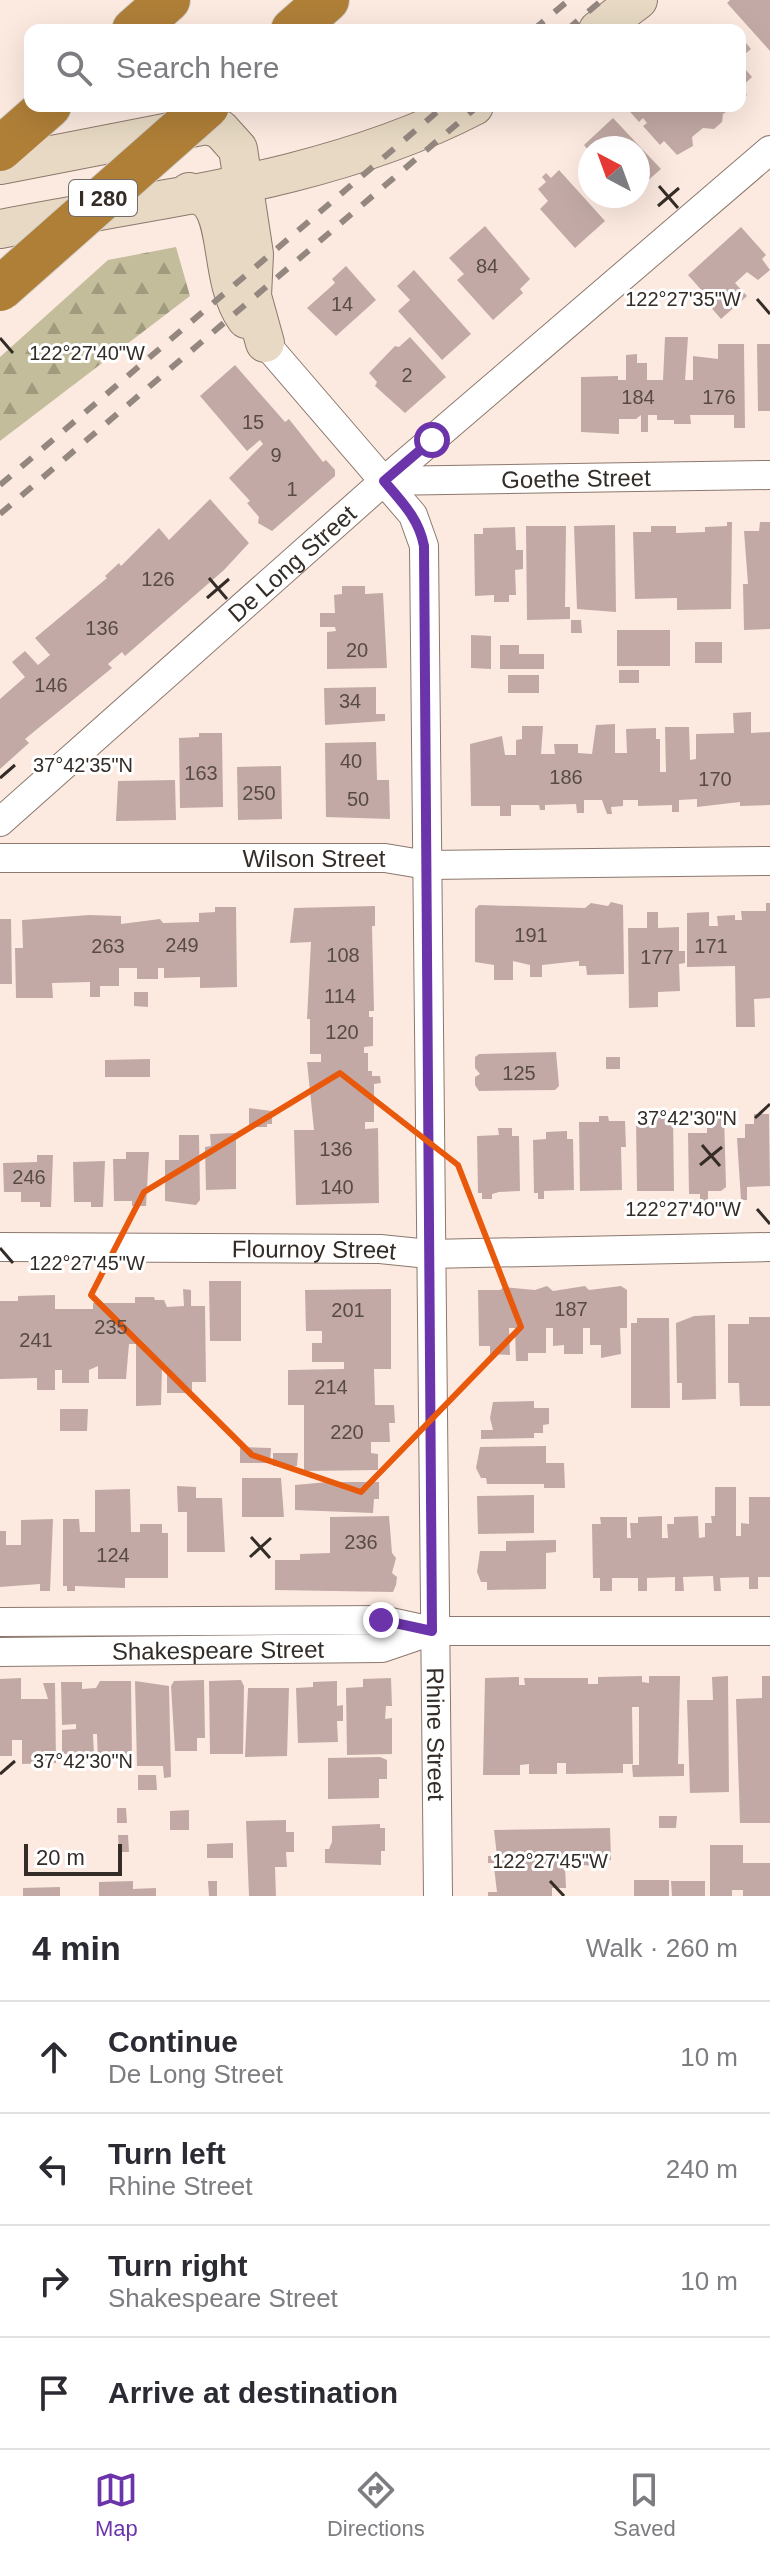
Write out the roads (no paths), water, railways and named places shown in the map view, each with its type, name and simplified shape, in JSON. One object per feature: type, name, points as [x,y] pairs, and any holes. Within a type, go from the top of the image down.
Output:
[{"type":"highway","points":[[141,24],[168,0]]},
{"type":"highway","points":[[300,24],[327,0]]},
{"type":"highway","points":[[0,149],[42,112]]},
{"type":"highway","name":"I 280","points":[[0,289],[200,112]]},
{"type":"main road","points":[[606,24],[638,0]]},
{"type":"main road","points":[[0,229],[244,182],[390,143],[460,112]]},
{"type":"main road","points":[[0,165],[206,125],[220,129],[238,149],[254,254],[252,296],[265,343]]},
{"type":"main road","points":[[189,192],[212,204],[236,300],[265,343]]},
{"type":"street","name":"De Long Street","points":[[0,822],[384,481],[770,150]]},
{"type":"street","name":"Rhine Street","points":[[265,343],[413,515],[421,530],[424,546],[432,1631],[438,1896]]},
{"type":"street","name":"Goethe Street","points":[[384,481],[770,475]]},
{"type":"street","name":"Wilson Street","points":[[0,858],[385,858],[427,865],[770,861]]},
{"type":"street","name":"Flournoy Street","points":[[0,1247],[380,1249],[429,1254],[770,1247]]},
{"type":"street","name":"Shakespeare Street","points":[[0,1622],[381,1620],[432,1631],[770,1631]]},
{"type":"street","name":"Shakespeare Street","points":[[0,1652],[382,1648],[432,1631]]},
{"type":"railway","points":[[540,24],[569,0]]},
{"type":"railway","points":[[574,24],[602,0]]},
{"type":"railway","points":[[0,485],[437,112]]},
{"type":"railway","points":[[0,514],[471,112]]}]
